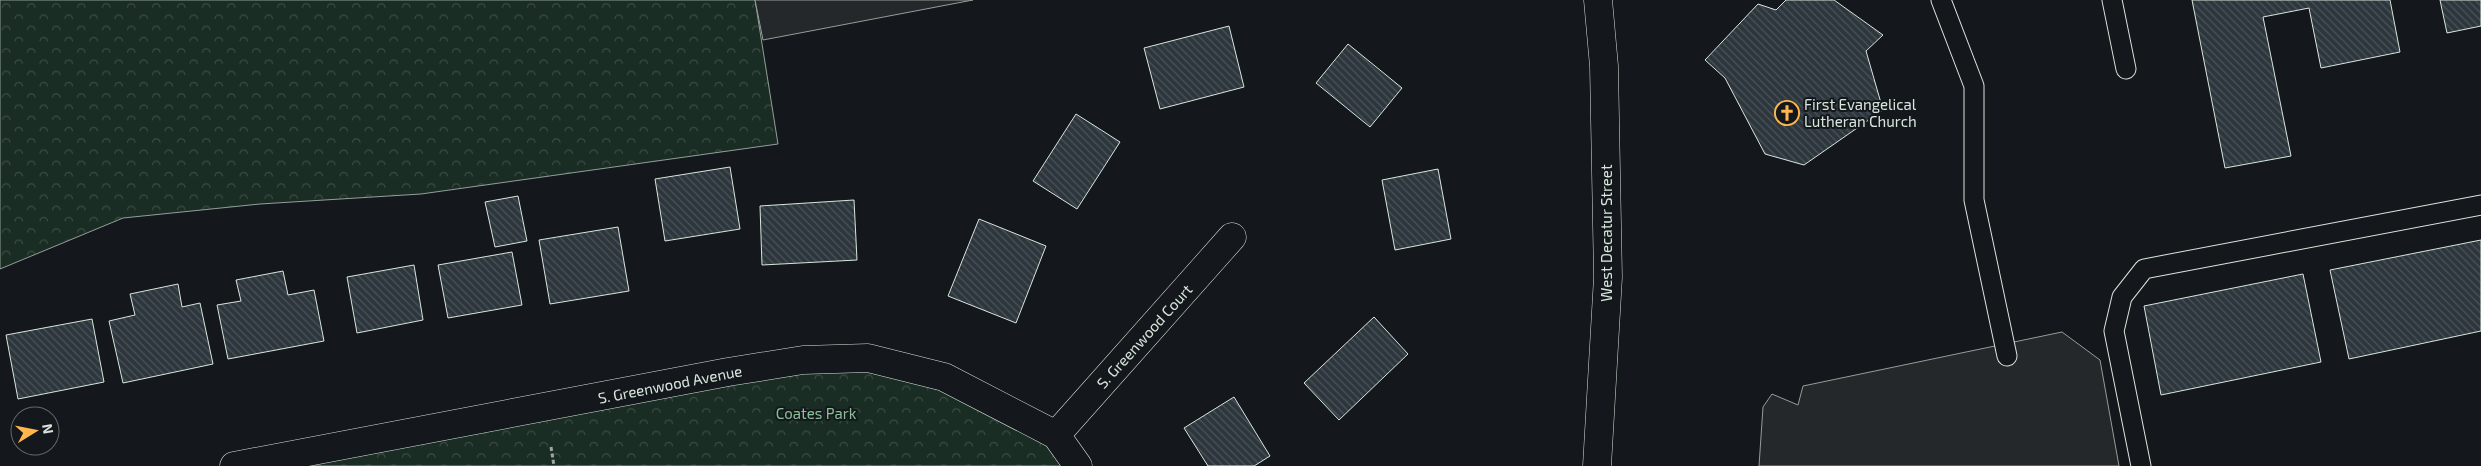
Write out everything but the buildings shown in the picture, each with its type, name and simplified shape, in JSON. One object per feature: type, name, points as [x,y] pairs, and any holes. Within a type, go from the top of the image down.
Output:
[{"type":"street","name":"West Decatur Street","points":[[1597,466],[1608,277],[1604,66],[1598,0]]},
{"type":"street","name":"S. Greenwood Court","points":[[1056,434],[1232,237]]},
{"type":"street","name":"S. Greenwood Avenue","points":[[234,466],[803,360],[868,358],[944,378],[1056,434],[1078,466]]},
{"type":"lane","points":[[1940,0],[1974,86],[1974,200],[2007,356]]},
{"type":"lane","points":[[2112,0],[2126,69]]},
{"type":"lane","points":[[2141,466],[2114,331],[2122,296],[2144,269],[2481,205]]},
{"type":"path","points":[[551,447],[554,466]]},
{"type":"green space","points":[[0,0],[755,0],[778,144],[421,194],[260,204],[123,218],[0,269]]},
{"type":"green space","name":"Coates Park","points":[[803,360],[944,377],[1078,466],[232,466]]},
{"type":"shaded area","points":[[755,0],[973,0],[763,40]]},
{"type":"shaded area","points":[[2062,332],[2100,360],[2119,466],[1759,466],[1763,407],[1772,394],[1798,405],[1803,386]]},
{"type":"place","name":"First Evangelical Lutheran Church","points":[[1787,113]]}]
